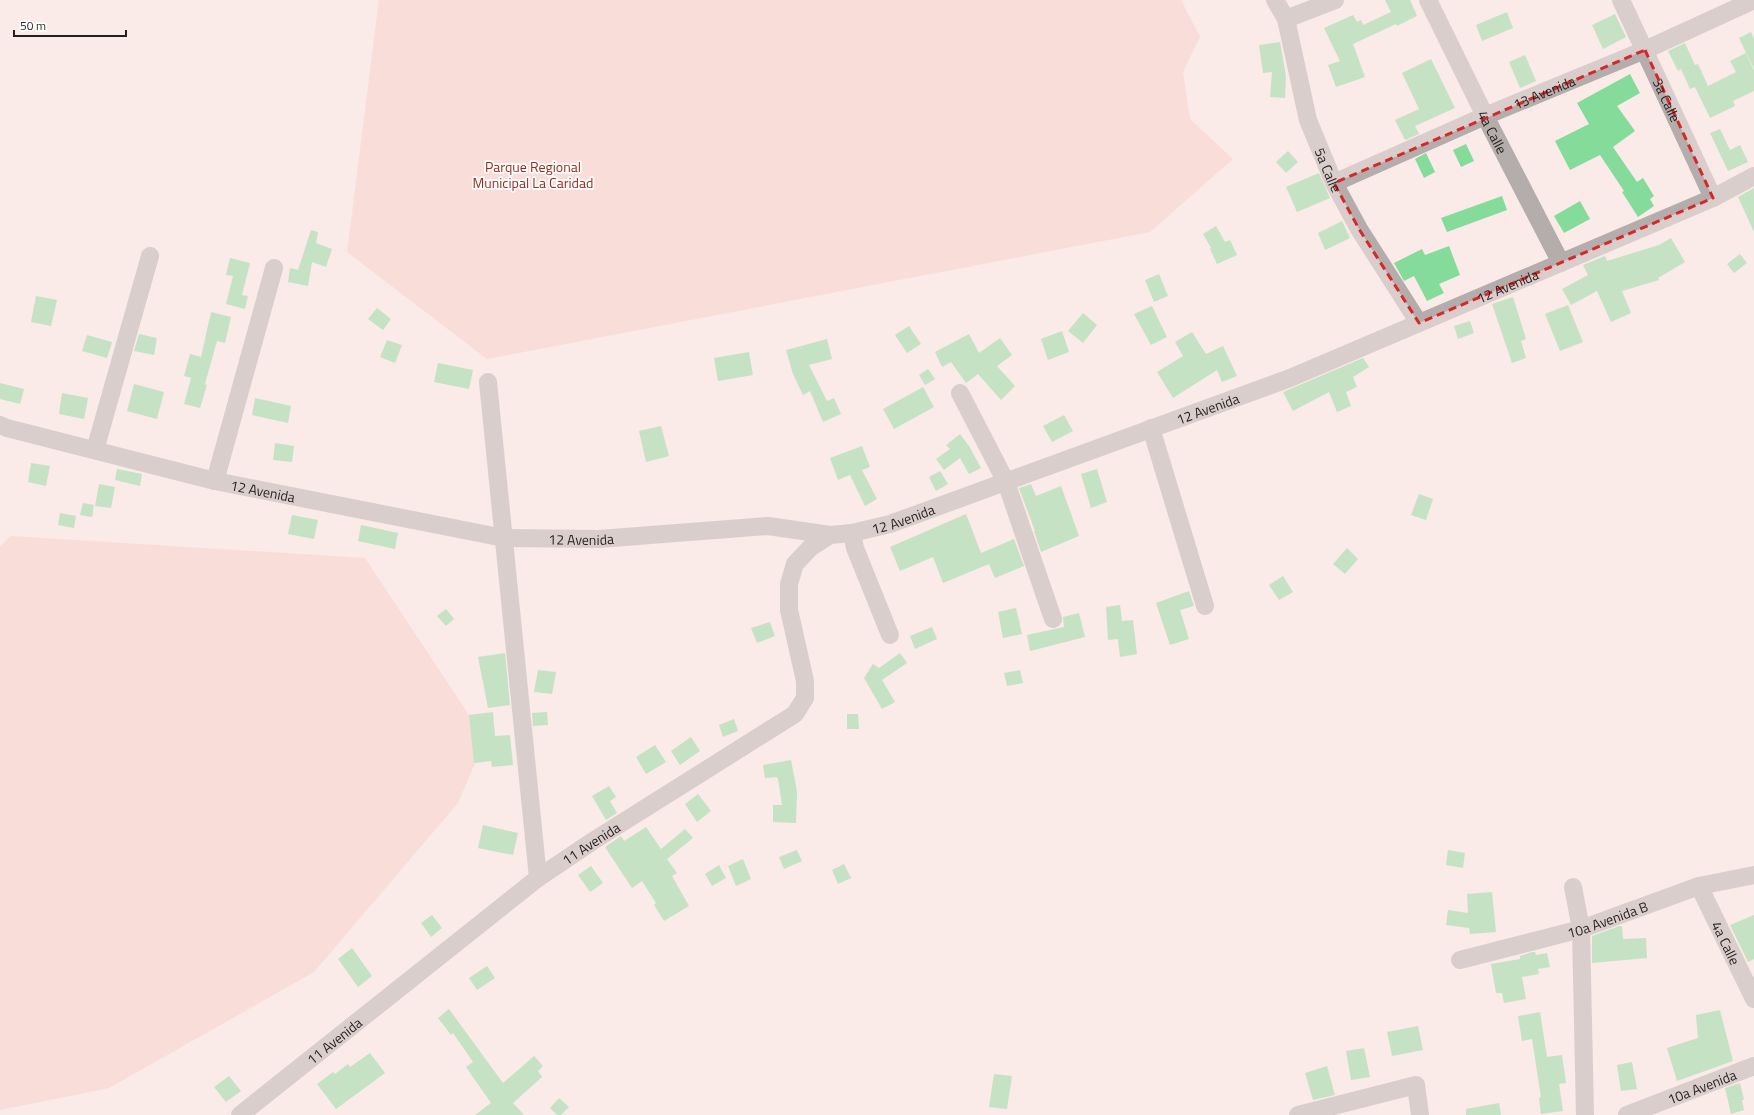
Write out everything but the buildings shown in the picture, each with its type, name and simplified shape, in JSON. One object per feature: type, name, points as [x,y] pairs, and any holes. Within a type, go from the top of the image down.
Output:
[{"type":"street","name":"5a Calle","points":[[1275,0],[1286,20],[1308,120],[1334,183],[1359,229],[1418,323]]},
{"type":"street","points":[[1286,20],[1335,0]]},
{"type":"street","name":"4a Calle","points":[[1428,0],[1485,116],[1561,263]]},
{"type":"street","name":"3a Calle","points":[[1621,0],[1714,198]]},
{"type":"street","name":"13 Avenida","points":[[1334,183],[1485,116],[1645,50],[1754,0]]},
{"type":"street","name":"12 Avenida","points":[[0,425],[215,481],[504,538],[599,539],[768,526],[830,534],[852,533],[890,524],[1290,378],[1714,198],[1754,176]]},
{"type":"street","points":[[95,450],[150,256]]},
{"type":"street","points":[[215,481],[274,268]]},
{"type":"street","points":[[488,382],[538,878]]},
{"type":"street","points":[[960,393],[1006,482],[1053,619]]},
{"type":"street","points":[[1151,428],[1205,606]]},
{"type":"street","points":[[852,533],[855,548],[890,635]]},
{"type":"street","name":"11 Avenida","points":[[240,1115],[538,878],[593,841],[795,714],[805,698],[806,681],[789,610],[789,584],[795,564],[810,548],[830,534]]},
{"type":"street","name":"10a Avenida B","points":[[1460,960],[1580,929],[1699,886],[1754,875]]},
{"type":"street","name":"4a Calle","points":[[1699,886],[1754,999]]},
{"type":"street","points":[[1573,887],[1580,929],[1585,1115]]},
{"type":"street","name":"10a Avenida","points":[[1627,1115],[1754,1066]]},
{"type":"street","points":[[1298,1115],[1416,1085],[1420,1115]]},
{"type":"highlighted area","points":[[1645,50],[1713,198],[1419,323],[1359,229],[1334,183]]},
{"type":"green space","name":"Parque Regional Municipal La Caridad","points":[[379,0],[1181,0],[1200,37],[1183,72],[1190,119],[1233,159],[1150,232],[487,359],[347,252]]},
{"type":"green space","points":[[10,536],[365,558],[485,739],[458,803],[314,972],[109,1088],[0,1110],[0,547]]}]
